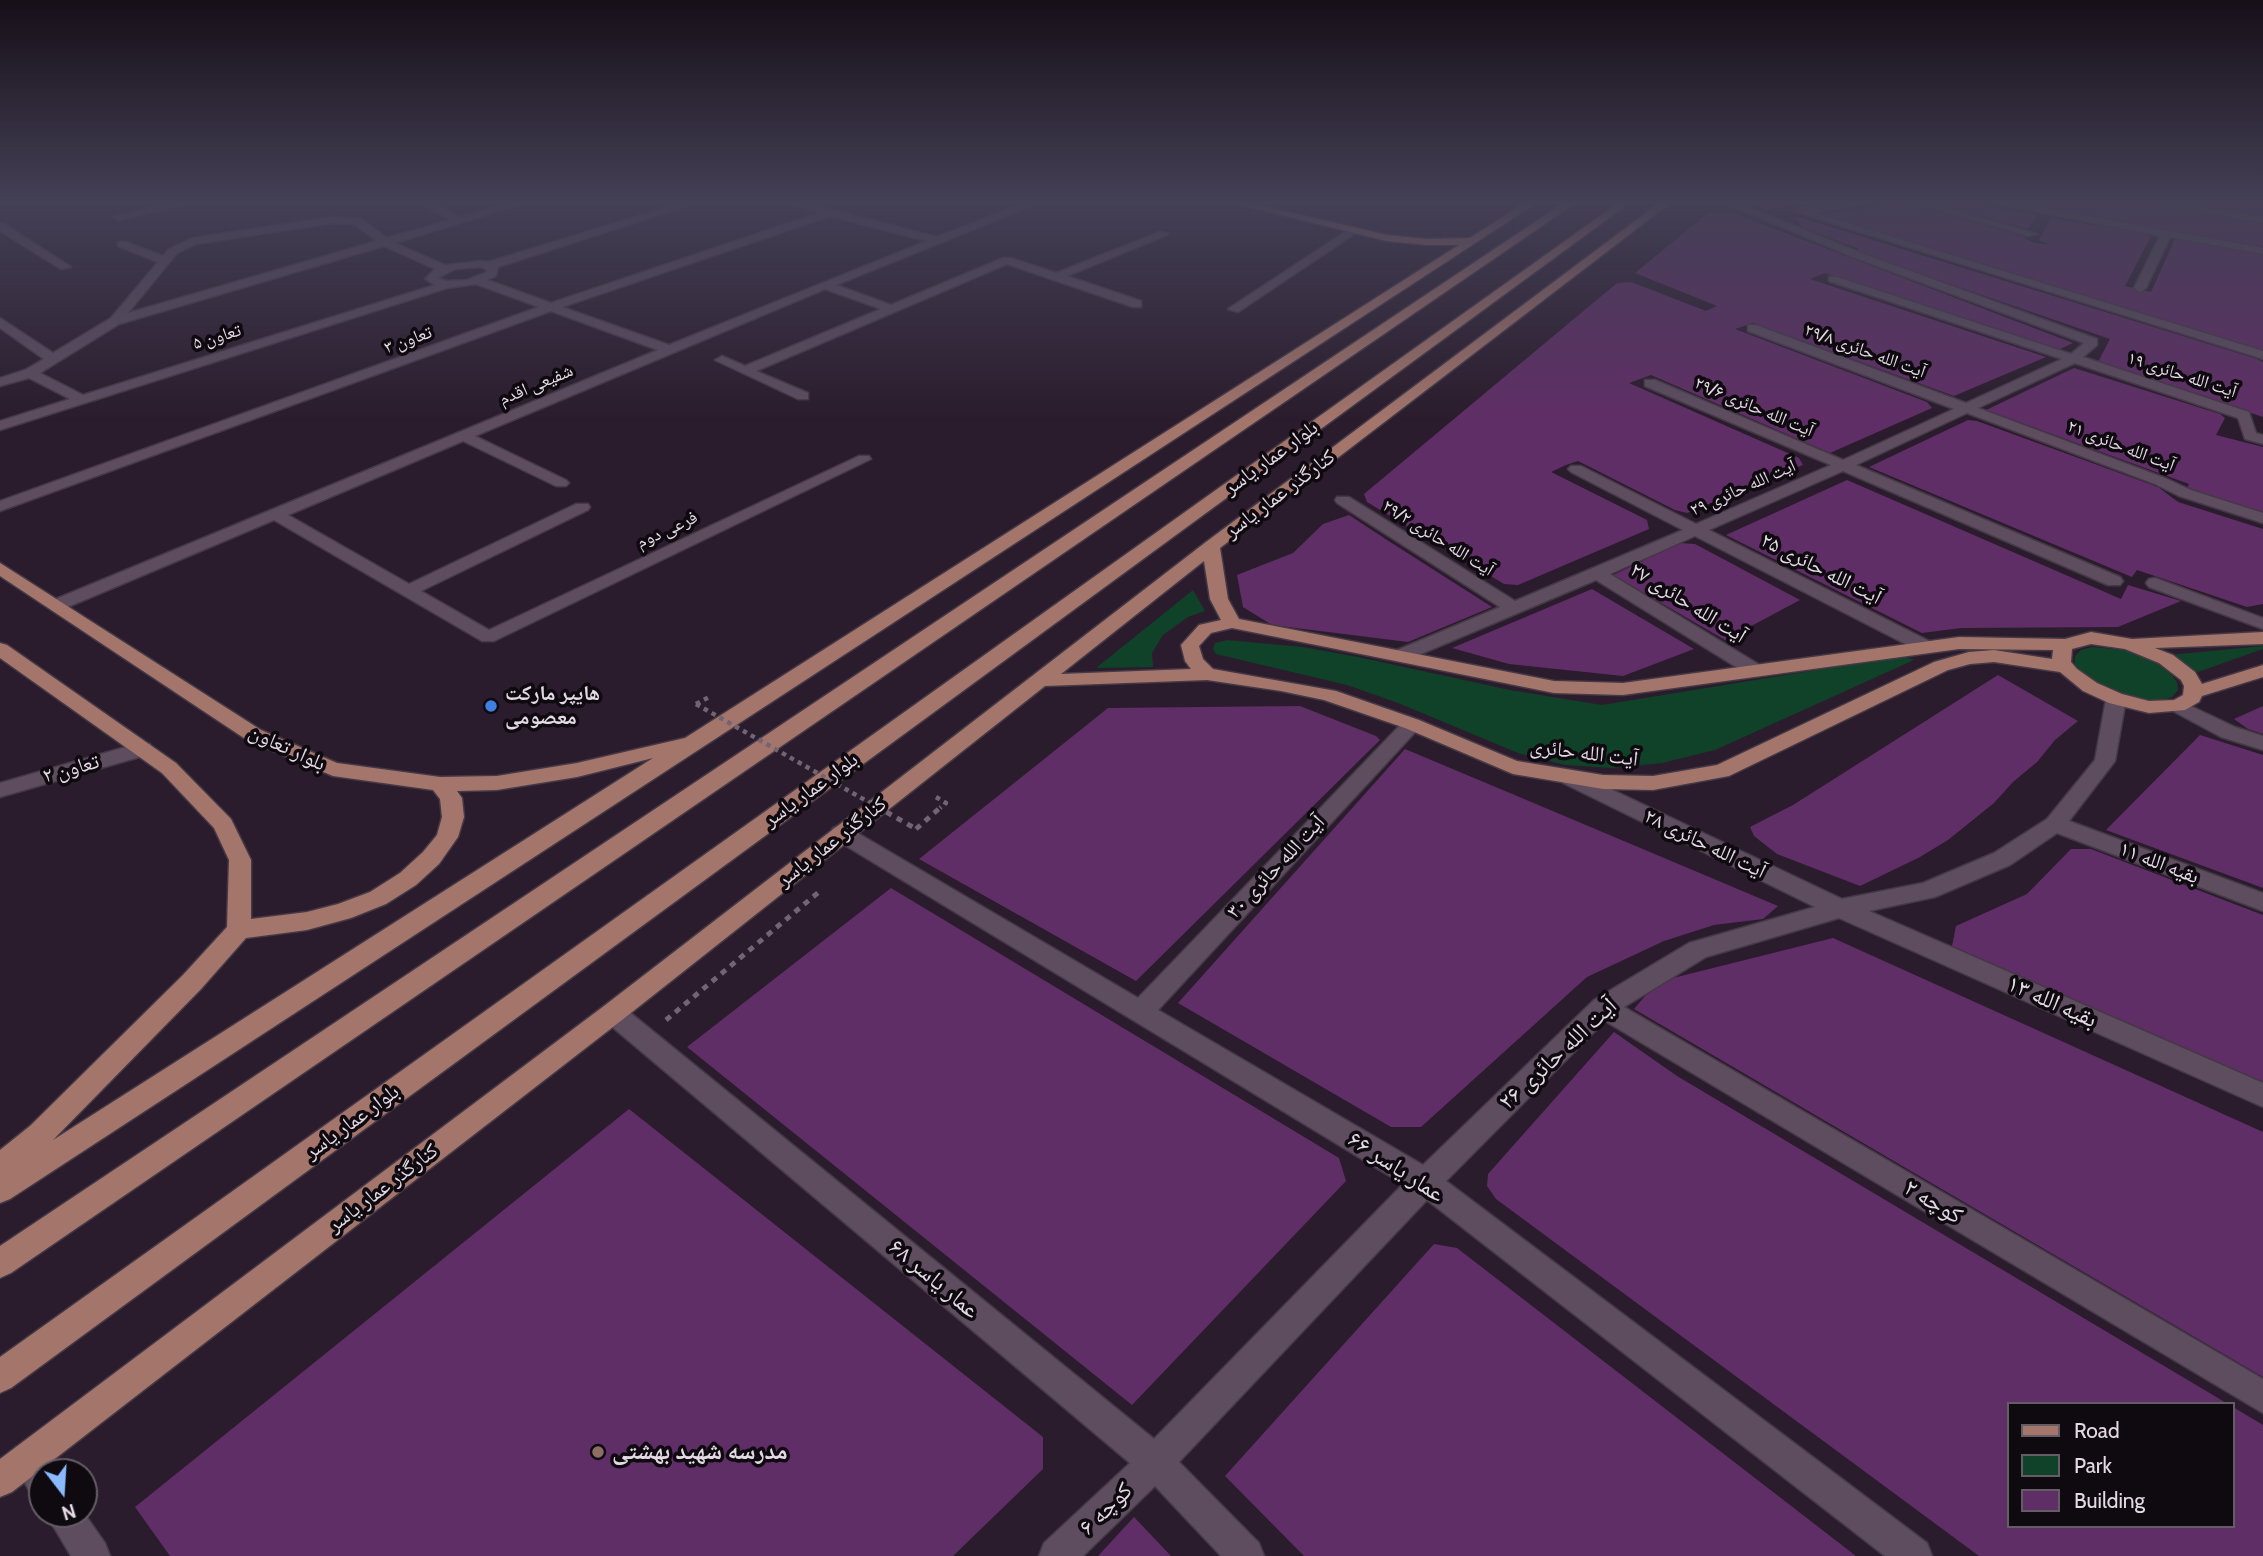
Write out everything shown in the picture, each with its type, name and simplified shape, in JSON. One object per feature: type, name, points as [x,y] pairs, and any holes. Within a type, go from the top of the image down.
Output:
[{"type":"main road","points":[[0,1190],[700,740],[1398,277]]},
{"type":"main road","name":"بلوار عمار یاسر","points":[[0,1263],[1461,277]]},
{"type":"main road","name":"بلوار عمار یاسر","points":[[0,1377],[1521,277]]},
{"type":"main road","name":"کنارگذر عمار یاسر","points":[[50,1458],[841,833],[1567,277]]},
{"type":"main road","points":[[1212,546],[1212,564],[1219,599],[1231,623]]},
{"type":"main road","name":"بلوار تعاون","points":[[0,568],[254,734],[333,769],[440,784],[497,783],[577,770],[700,740]]},
{"type":"main road","points":[[1207,674],[1194,661],[1191,645],[1205,629],[1231,623],[1554,687],[1623,689],[1819,660],[1959,643],[2065,645],[2091,638],[2129,643],[2263,638]]},
{"type":"main road","points":[[2065,645],[2061,653],[2066,668],[2090,687],[2116,699],[2149,707],[2178,706],[2192,698],[2194,692],[2188,676],[2179,667],[2129,643]]},
{"type":"main road","points":[[0,649],[169,768],[223,824],[240,860],[239,930]]},
{"type":"main road","name":"آیت الله حائری","points":[[1043,680],[1207,674],[1329,695],[1412,724],[1513,767],[1603,782],[1653,783],[1722,771],[1763,754],[1941,666],[1969,658],[1994,656],[2066,668]]},
{"type":"main road","points":[[2194,692],[2263,671]]},
{"type":"main road","points":[[0,1167],[40,1135],[192,982],[239,930],[307,921],[343,912],[378,898],[408,880],[431,858],[447,837],[453,817],[451,799],[440,784]]},
{"type":"main road","name":"کنارگذر عمار یاسر","points":[[0,1480],[28,1472]]},
{"type":"street","points":[[115,321],[152,277]]},
{"type":"street","points":[[0,382],[30,373],[115,321],[267,277]]},
{"type":"street","points":[[433,277],[431,279],[446,285]]},
{"type":"street","points":[[478,281],[485,277]]},
{"type":"street","name":"تعاون ۳","points":[[0,506],[641,277]]},
{"type":"street","name":"شفیعی اقدم","points":[[57,605],[847,277]]},
{"type":"street","points":[[745,371],[968,277]]},
{"type":"street","points":[[1057,277],[1137,304]]},
{"type":"street","points":[[1234,309],[1284,277]]},
{"type":"street","name":"آیت الله حائری ۲۹","points":[[1402,655],[1842,466],[2073,359],[2093,342],[1916,277]]},
{"type":"street","points":[[2010,277],[2263,355]]},
{"type":"street","points":[[2140,288],[2145,277]]},
{"type":"street","points":[[1833,279],[2073,359]]},
{"type":"street","points":[[478,281],[670,350]]},
{"type":"street","name":"تعاون ۵","points":[[0,426],[446,285],[478,281]]},
{"type":"street","points":[[825,285],[892,309]]},
{"type":"street","points":[[0,323],[53,359]]},
{"type":"street","name":"آیت الله حائری ۲۹/۸","points":[[1752,328],[1965,407]]},
{"type":"street","name":"آیت الله حائری ۱۹","points":[[2073,359],[2244,415],[2250,436],[2263,440]]},
{"type":"street","points":[[722,360],[803,396]]},
{"type":"street","points":[[30,373],[81,400]]},
{"type":"street","name":"آیت الله حائری ۲۹/۶","points":[[1650,383],[2113,581]]},
{"type":"street","name":"آیت الله حائری ۲۱","points":[[1965,407],[2185,493],[2263,518]]},
{"type":"street","points":[[464,436],[561,483]]},
{"type":"street","name":"فرعی دوم","points":[[408,591],[488,637],[864,459]]},
{"type":"street","name":"آیت الله حائری ۲۵","points":[[1576,469],[1928,648]]},
{"type":"street","name":"آیت الله حائری ۲۹/۲","points":[[1343,500],[1513,608]]},
{"type":"street","points":[[275,514],[408,591],[582,507]]},
{"type":"street","name":"آیت الله حائری ۲۷","points":[[1597,573],[1756,671]]},
{"type":"street","points":[[2155,583],[2263,624]]},
{"type":"street","name":"آیت الله حائری ۲۶","points":[[1154,1462],[1425,1182],[1603,1007],[1698,950],[1841,908],[1927,891],[2002,859],[2055,824],[2105,761],[2116,699]]},
{"type":"street","points":[[2178,706],[2228,732],[2263,743]]},
{"type":"street","name":"آیت الله حائری ۳۰","points":[[1141,1011],[1412,724]]},
{"type":"street","name":"تعاون ۲","points":[[0,790],[143,749]]},
{"type":"street","name":"آیت الله حائری ۲۸","points":[[1570,778],[1792,887],[1841,908]]},
{"type":"street","name":"بقیه الله ۱۱","points":[[2055,824],[2263,902]]},
{"type":"street","name":"عمار یاسر ۶۶","points":[[841,833],[1425,1182],[1914,1556]]},
{"type":"street","name":"بقیه الله ۱۳","points":[[1841,908],[2263,1096]]},
{"type":"street","name":"کوچه ۲","points":[[1603,1007],[2263,1397]]},
{"type":"street","name":"عمار یاسر ۶۸","points":[[613,1013],[1154,1462],[1246,1556]]},
{"type":"street","name":"کوچه ۶","points":[[1057,1556],[1154,1462]]},
{"type":"street","points":[[73,1528],[92,1556]]},
{"type":"path","points":[[696,704],[916,829],[946,803]]},
{"type":"green space","points":[[1193,590],[1205,611],[1188,617],[1163,635],[1152,653],[1153,667],[1096,668]]},
{"type":"green space","points":[[1227,640],[1303,647],[1510,690],[1602,705],[1902,656],[1914,660],[1715,750],[1662,763],[1612,768],[1565,765],[1518,753],[1398,703],[1347,685],[1216,654],[1213,649],[1215,643]]},
{"type":"green space","points":[[2263,646],[2263,649],[2198,672],[2169,655]]},
{"type":"green space","points":[[2092,647],[2125,650],[2158,663],[2177,682],[2178,690],[2172,697],[2161,700],[2145,700],[2109,691],[2081,673],[2075,664],[2075,656],[2081,650]]},
{"type":"building","points":[[1644,277],[1816,277],[1810,279],[2046,357],[1954,396],[1753,323],[1735,329],[1927,402],[1932,408],[1830,453],[1651,375],[1629,383],[1799,458],[1803,465],[1687,513],[1675,510],[1578,461],[1566,465],[1551,472],[1647,520],[1649,529],[1518,585],[1504,584],[1367,502],[1364,494],[1617,283],[1631,282],[1706,311],[1717,306]]},
{"type":"building","points":[[1836,277],[1900,277],[2073,343],[2060,349]]},
{"type":"building","points":[[1929,277],[1991,277],[2257,359],[2263,362],[2263,417],[2098,362],[2110,339]]},
{"type":"building","points":[[2024,277],[2130,277],[2125,286],[2151,292],[2158,277],[2263,277],[2263,351]]},
{"type":"building","points":[[2074,368],[2220,414],[2225,418],[2216,435],[2263,447],[2263,512],[2187,488],[2189,484],[1986,410]]},
{"type":"building","points":[[1968,420],[2158,487],[2178,502],[2263,529],[2263,604],[2247,607],[2137,570],[2132,577],[1869,467]]},
{"type":"building","points":[[1847,480],[2121,599],[2128,585],[2181,601],[2118,627],[1961,628],[1922,633],[1726,535]]},
{"type":"building","points":[[1349,515],[1492,607],[1408,642],[1272,625],[1243,607],[1237,575],[1293,553],[1323,524]]},
{"type":"building","points":[[1680,543],[1695,544],[1800,600],[1725,640],[1613,575]]},
{"type":"building","points":[[1592,589],[1694,649],[1623,676],[1509,664],[1452,648]]},
{"type":"building","points":[[1998,675],[2078,721],[2055,740],[2037,762],[1994,803],[1948,840],[1860,886],[1777,854],[1754,836],[1750,827],[1793,805]]},
{"type":"building","points":[[1300,706],[1376,736],[1380,740],[1136,981],[919,859],[1108,708]]},
{"type":"building","points":[[2263,706],[2263,734],[2248,729],[2234,719]]},
{"type":"building","points":[[2200,735],[2263,755],[2263,888],[2106,830]]},
{"type":"building","points":[[1405,749],[1778,906],[1763,919],[1714,925],[1664,941],[1587,977],[1421,1127],[1391,1127],[1178,1003]]},
{"type":"building","points":[[2071,849],[2091,849],[2263,915],[2263,1082],[1952,946],[1956,926],[2027,894]]},
{"type":"building","points":[[891,888],[1339,1158],[1346,1181],[1132,1405],[687,1047]]},
{"type":"building","points":[[1833,938],[2263,1132],[2263,1377],[1634,1009],[1657,982]]},
{"type":"building","points":[[1614,1032],[1677,1076],[2225,1402],[2008,1402],[2008,1528],[2235,1528],[2235,1408],[2263,1425],[2263,1556],[1979,1556],[1496,1199],[1487,1186],[1488,1174]]},
{"type":"building","points":[[629,1109],[1043,1437],[1043,1469],[953,1556],[170,1556],[135,1507]]},
{"type":"building","points":[[1434,1244],[1457,1248],[1856,1556],[1304,1556],[1225,1476]]},
{"type":"building","points":[[1134,1517],[1171,1556],[1098,1556]]},
{"type":"place","name":"هایپر مارکت معصومی","points":[[491,706]]},
{"type":"place","name":"مدرسه شهید بهشتی","points":[[598,1452]]}]
